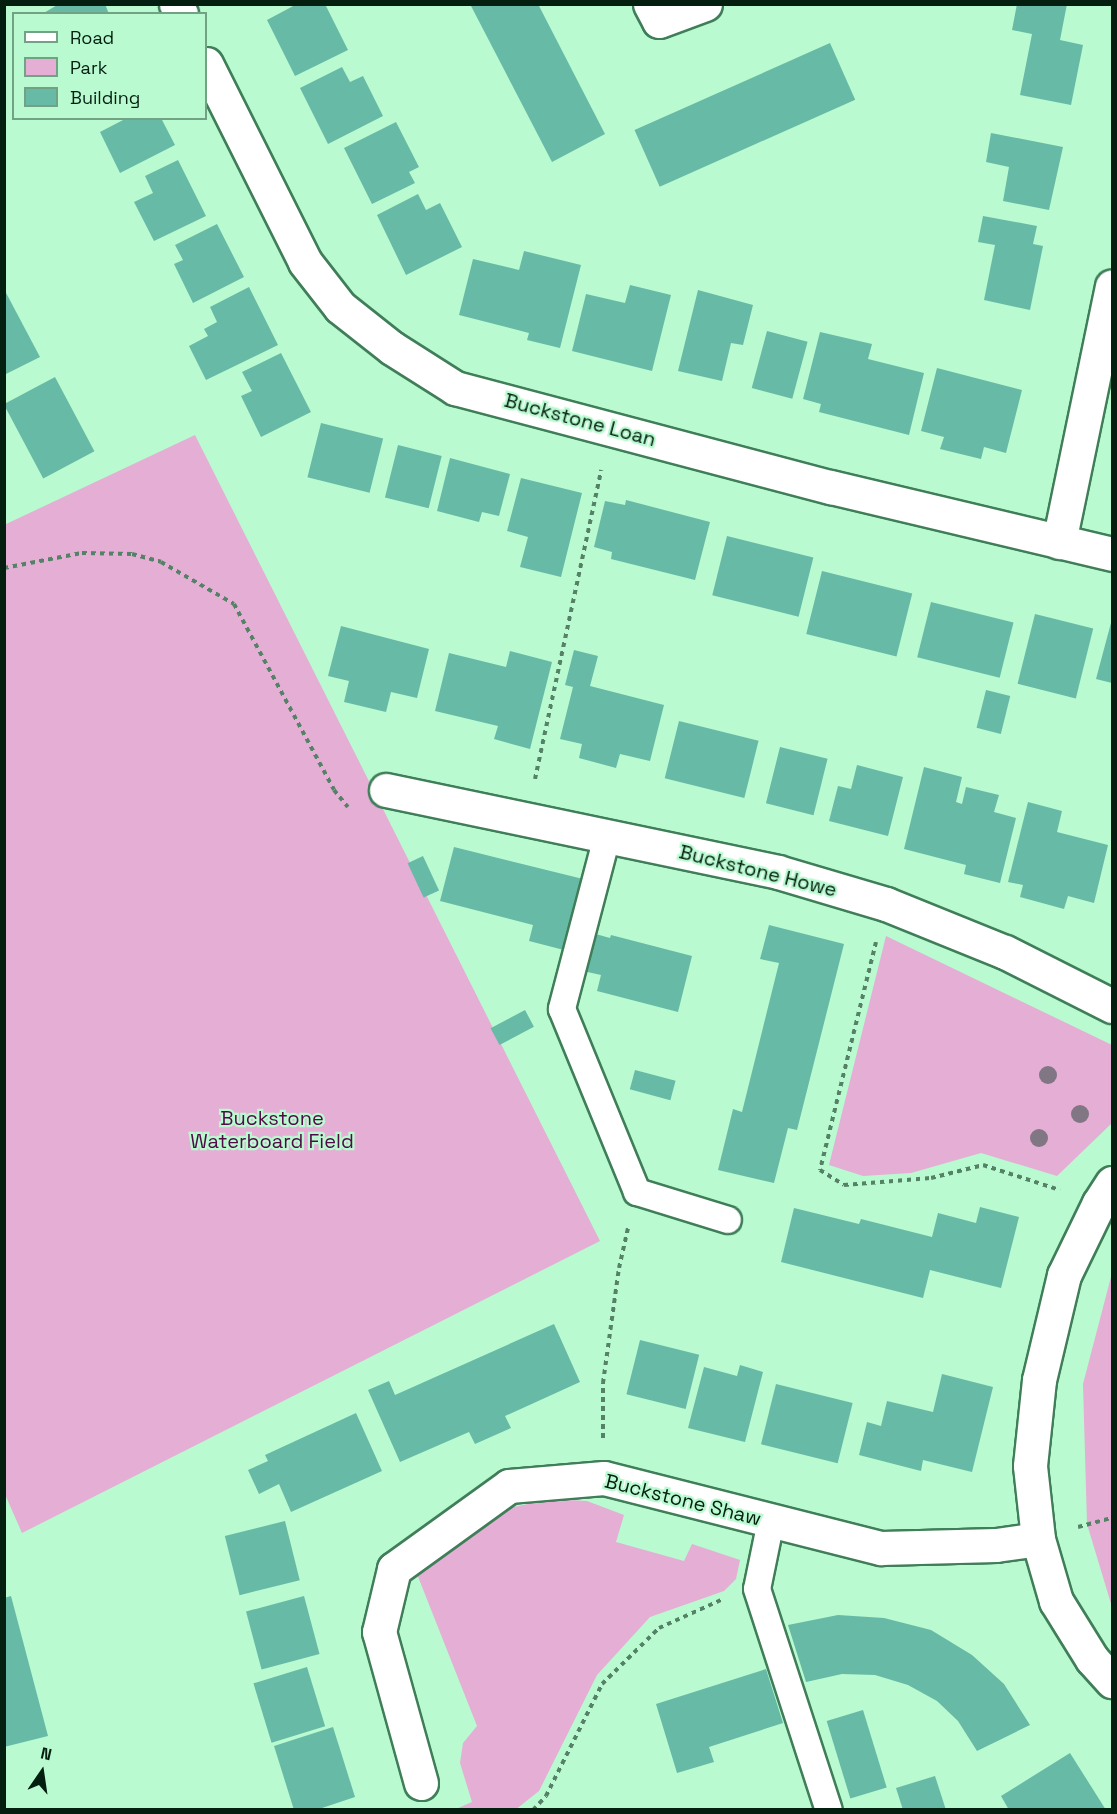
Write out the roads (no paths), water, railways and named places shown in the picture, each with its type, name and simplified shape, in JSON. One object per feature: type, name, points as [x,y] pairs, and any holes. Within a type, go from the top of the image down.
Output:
[{"type":"street","points":[[650,4],[659,21],[705,4]]},
{"type":"street","name":"Buckstone Loan","points":[[207,66],[305,262],[340,307],[392,348],[455,388],[831,487],[1113,554]]},
{"type":"street","points":[[1059,542],[1113,286]]},
{"type":"street","name":"Buckstone Howe","points":[[386,790],[778,872],[886,904],[1005,952],[1113,1006]]},
{"type":"street","points":[[1106,1193],[1064,1275],[1039,1380],[1030,1466],[1038,1539],[1056,1601],[1092,1659],[1113,1681]]},
{"type":"street","name":"Buckstone Shaw","points":[[421,1783],[379,1632],[394,1569],[509,1486],[604,1478],[881,1548],[996,1545],[1038,1539]]},
{"type":"lane","points":[[607,837],[562,1009],[637,1192],[728,1220]]},
{"type":"lane","points":[[771,1521],[757,1589],[829,1809]]},
{"type":"park label","name":"Buckstone Waterboard Field","points":[[272,1130]]}]
